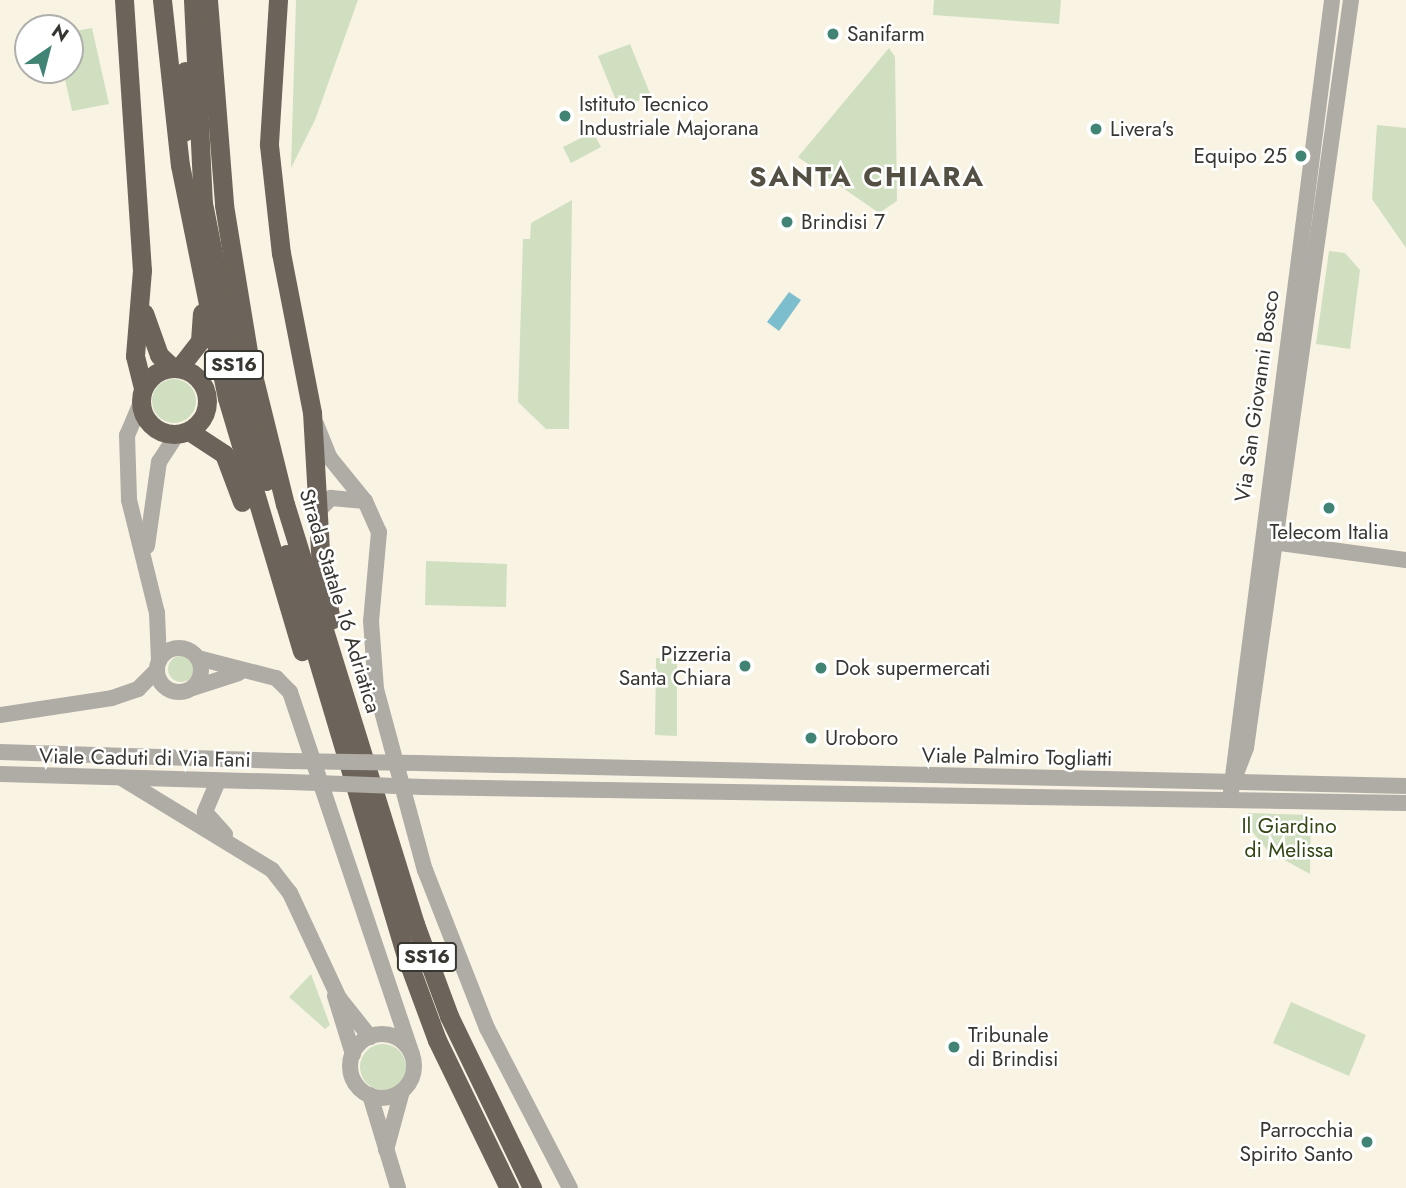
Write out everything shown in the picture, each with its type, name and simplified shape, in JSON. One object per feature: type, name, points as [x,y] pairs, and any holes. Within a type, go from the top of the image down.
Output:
[{"type":"highway","points":[[124,0],[143,313],[135,356],[141,396],[157,430],[183,432],[224,454],[285,606],[343,717]]},
{"type":"highway","points":[[162,0],[189,210],[202,277],[230,410],[285,606]]},
{"type":"highway","points":[[189,210],[184,135],[192,0]]},
{"type":"highway","name":"Strada Statale 16 Adriatica","points":[[192,0],[203,203],[236,370],[343,717],[437,1040],[509,1188]]},
{"type":"highway","name":"Strada Statale 16 Adriatica","points":[[208,0],[215,135],[250,363],[343,717],[449,1016],[532,1188]]},
{"type":"highway","points":[[278,0],[269,145],[281,253],[312,412],[321,569],[343,717]]},
{"type":"highway","points":[[141,396],[154,373],[176,368],[200,341],[202,277]]},
{"type":"highway","points":[[143,313],[159,355],[176,368],[197,377],[207,396],[204,416],[183,432]]},
{"type":"street","name":"Via San Giovanni Bosco","points":[[1268,541],[1332,0]]},
{"type":"street","name":"Via San Giovanni Bosco","points":[[1231,790],[1351,0]]},
{"type":"street","points":[[141,396],[127,435],[129,500],[146,555],[158,613],[158,666],[167,688],[192,688],[242,672]]},
{"type":"street","points":[[312,412],[330,458],[365,501],[379,532],[371,621],[376,689],[425,870],[487,1028],[570,1188]]},
{"type":"street","points":[[146,555],[159,462],[183,432]]},
{"type":"street","points":[[317,512],[331,498],[365,501]]},
{"type":"street","points":[[1268,541],[1406,560]]},
{"type":"street","points":[[158,613],[184,648],[198,658],[242,672],[276,678],[296,705],[398,998],[412,1054],[413,1074],[402,1091],[385,1156]]},
{"type":"street","points":[[0,715],[112,698],[138,689],[169,650],[184,648]]},
{"type":"street","points":[[192,688],[202,670],[198,658]]},
{"type":"street","name":"Viale Caduti di Via Fani","points":[[0,752],[417,763]]},
{"type":"street","name":"Viale Palmiro Togliatti","points":[[417,763],[1231,790],[1406,803]]},
{"type":"street","name":"Viale Caduti di Via Fani","points":[[0,774],[424,787]]},
{"type":"street","points":[[123,779],[245,852]]},
{"type":"street","points":[[218,781],[205,813],[290,893],[334,987],[375,1036],[399,1039],[412,1054]]},
{"type":"street","name":"Viale Palmiro Togliatti","points":[[424,787],[1231,790],[1406,786]]},
{"type":"street","points":[[334,987],[339,1023],[353,1054],[353,1078],[370,1096],[385,1156],[398,1188]]},
{"type":"street","points":[[353,1054],[375,1036],[398,998]]},
{"type":"street","points":[[370,1096],[402,1091]]},
{"type":"green space","points":[[296,0],[358,0],[315,120],[291,168]]},
{"type":"green space","points":[[934,0],[1061,0],[1059,24],[933,15]]},
{"type":"green space","points":[[92,28],[109,104],[72,111],[66,84],[84,84],[84,29]]},
{"type":"green space","points":[[630,44],[651,96],[619,108],[598,56]]},
{"type":"green space","points":[[889,48],[895,57],[897,201],[879,213],[798,157]]},
{"type":"green space","points":[[1377,125],[1406,128],[1406,248],[1372,199]]},
{"type":"green space","points":[[593,132],[601,147],[571,163],[563,147]]},
{"type":"green space","points":[[572,200],[569,429],[546,429],[518,402],[523,239],[530,239],[531,223]]},
{"type":"green space","points":[[1329,251],[1345,253],[1360,270],[1350,349],[1316,344]]},
{"type":"green space","points":[[174,379],[190,385],[196,401],[190,417],[174,423],[158,417],[152,401],[158,385]]},
{"type":"green space","points":[[426,561],[507,564],[506,607],[425,605]]},
{"type":"green space","points":[[181,656],[190,660],[194,669],[190,678],[181,682],[172,678],[168,669],[172,660]]},
{"type":"green space","points":[[656,658],[677,659],[677,736],[655,735]]},
{"type":"green space","name":"Il Giardino di Melissa","points":[[1248,813],[1311,815],[1310,874],[1268,851],[1251,830]]},
{"type":"green space","points":[[311,974],[330,1025],[325,1029],[289,997]]},
{"type":"green space","points":[[1291,1002],[1366,1035],[1349,1076],[1273,1043]]},
{"type":"green space","points":[[383,1044],[400,1050],[406,1067],[400,1084],[383,1090],[366,1084],[360,1067],[366,1050]]},
{"type":"water","points":[[789,292],[801,300],[779,331],[767,322]]},
{"type":"place","name":"Sanifarm","points":[[833,34]]},
{"type":"place","name":"Istituto Tecnico Industriale Majorana","points":[[565,116]]},
{"type":"place","name":"Livera's","points":[[1096,129]]},
{"type":"place","name":"Equipo 25","points":[[1301,156]]},
{"type":"place","name":"Brindisi 7","points":[[787,222]]},
{"type":"place","name":"Telecom Italia","points":[[1329,508]]},
{"type":"place","name":"Pizzeria Santa Chiara","points":[[745,666]]},
{"type":"place","name":"Dok supermercati","points":[[821,668]]},
{"type":"place","name":"Uroboro","points":[[811,738]]},
{"type":"place","name":"Tribunale di Brindisi","points":[[954,1047]]},
{"type":"place","name":"Parrocchia Spirito Santo","points":[[1367,1142]]},
{"type":"district","name":"SANTA CHIARA","points":[[867,177]]}]
